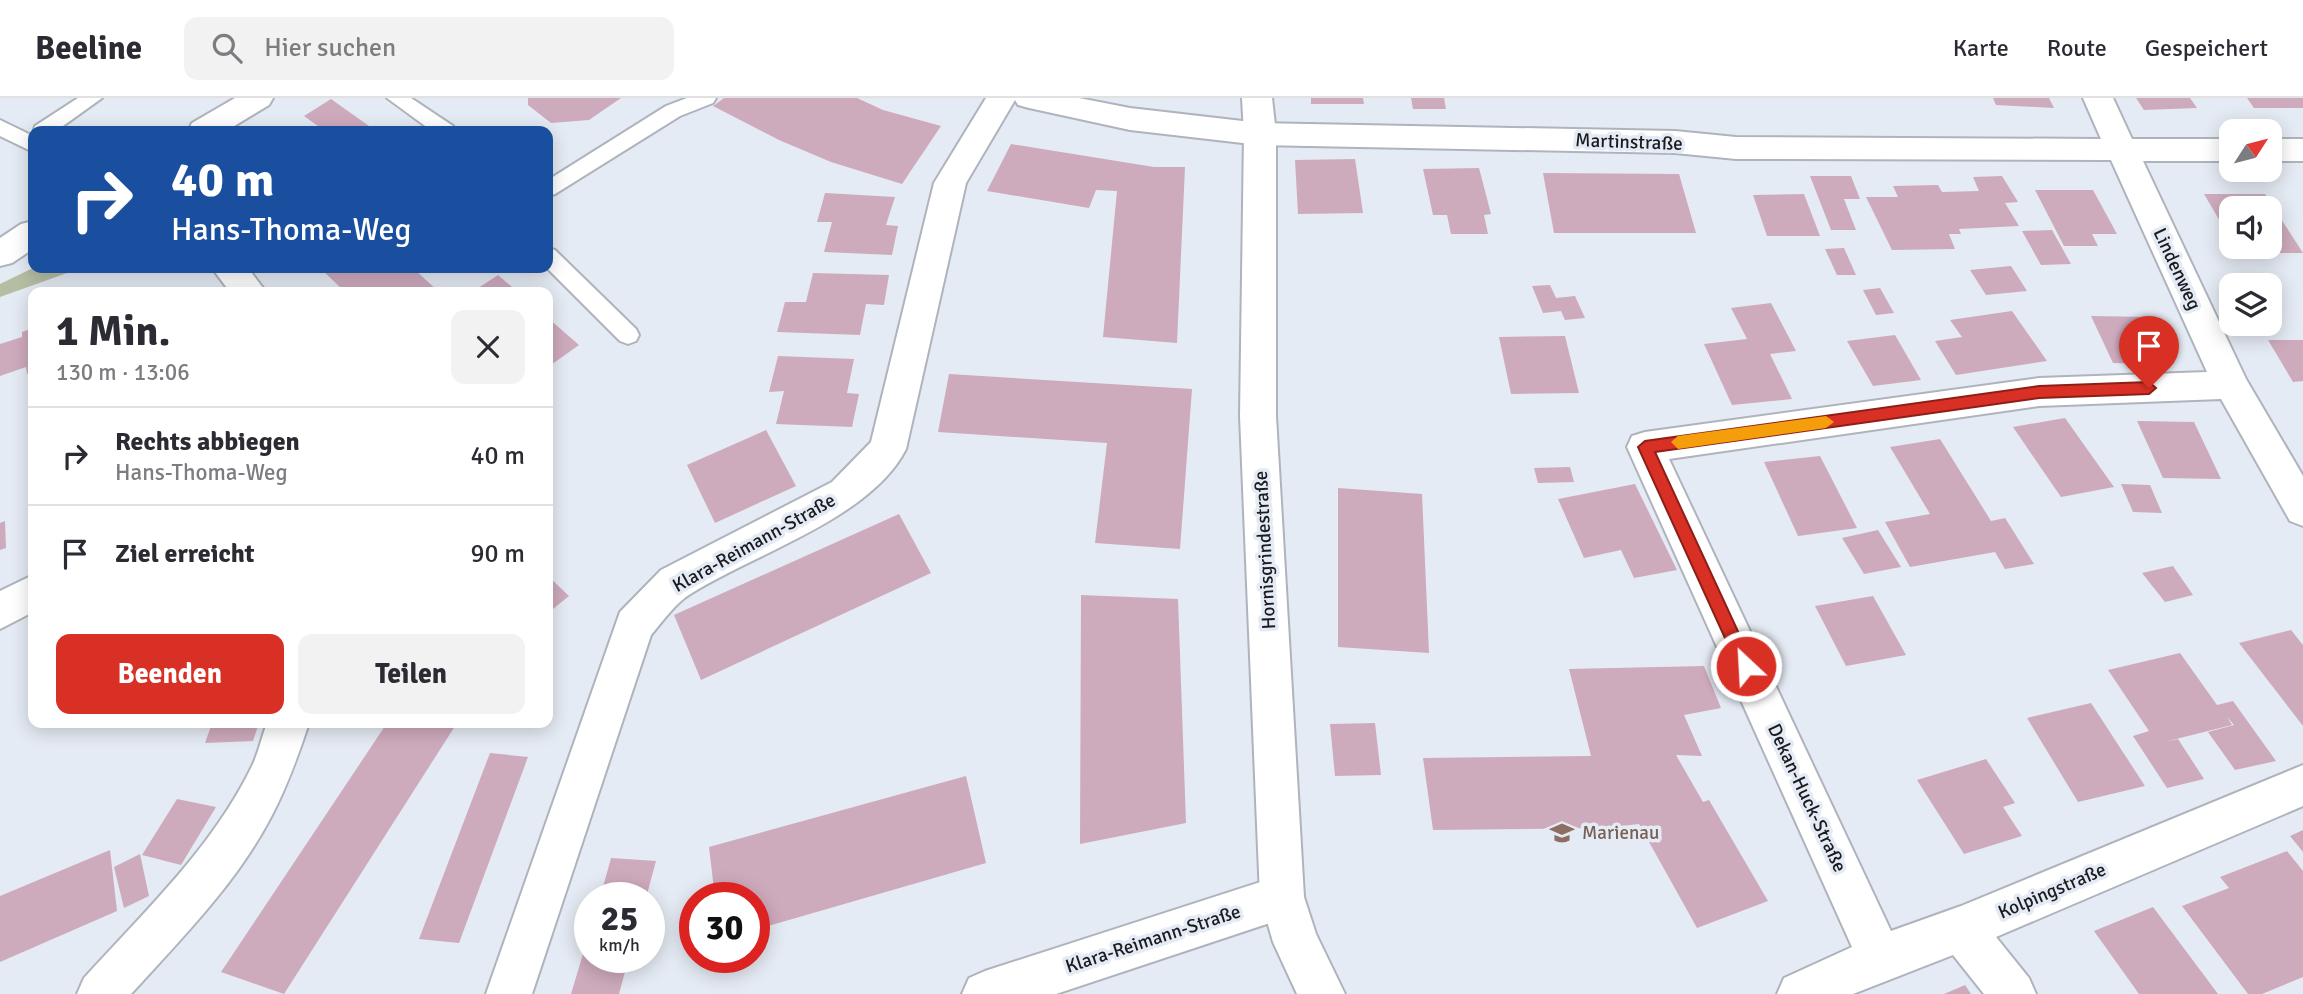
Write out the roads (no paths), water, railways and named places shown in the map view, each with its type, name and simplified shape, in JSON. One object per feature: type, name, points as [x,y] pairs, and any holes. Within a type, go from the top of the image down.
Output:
[{"type":"street","points":[[211,126],[258,98]]},
{"type":"street","name":"Klara-Reimann-Straße","points":[[509,994],[634,625],[675,582],[845,493],[888,449],[950,183],[1001,98]]},
{"type":"street","name":"Martinstraße","points":[[1029,98],[1130,119],[1261,134],[1675,142],[1736,148],[2219,150]]},
{"type":"street","name":"Hornisgrindestraße","points":[[1257,98],[1261,134],[1258,416],[1282,897],[1296,942],[1322,994]]},
{"type":"street","name":"Lindenweg","points":[[2098,98],[2231,384],[2303,510]]},
{"type":"street","points":[[2282,150],[2303,150]]},
{"type":"street","points":[[0,254],[28,236]]},
{"type":"street","points":[[233,273],[246,287]]},
{"type":"street","name":"Dekan-Huck-Straße","points":[[1880,958],[1645,447],[2039,392],[2231,384]]},
{"type":"street","points":[[0,611],[28,595]]},
{"type":"street","points":[[100,994],[179,907],[235,836],[270,774],[286,728]]},
{"type":"street","name":"Kolpingstraße","points":[[1800,994],[1880,958],[1961,929],[2303,785]]},
{"type":"street","name":"Klara-Reimann-Straße","points":[[985,994],[1028,988],[1282,897]]},
{"type":"street","points":[[1961,929],[2013,994]]},
{"type":"lane","points":[[52,126],[92,98]]},
{"type":"lane","points":[[397,98],[439,126]]},
{"type":"lane","points":[[553,186],[673,111],[706,98]]},
{"type":"lane","points":[[0,127],[28,137]]},
{"type":"lane","points":[[553,261],[628,335]]},
{"type":"place","name":"Marienau","points":[[1562,833]]}]
